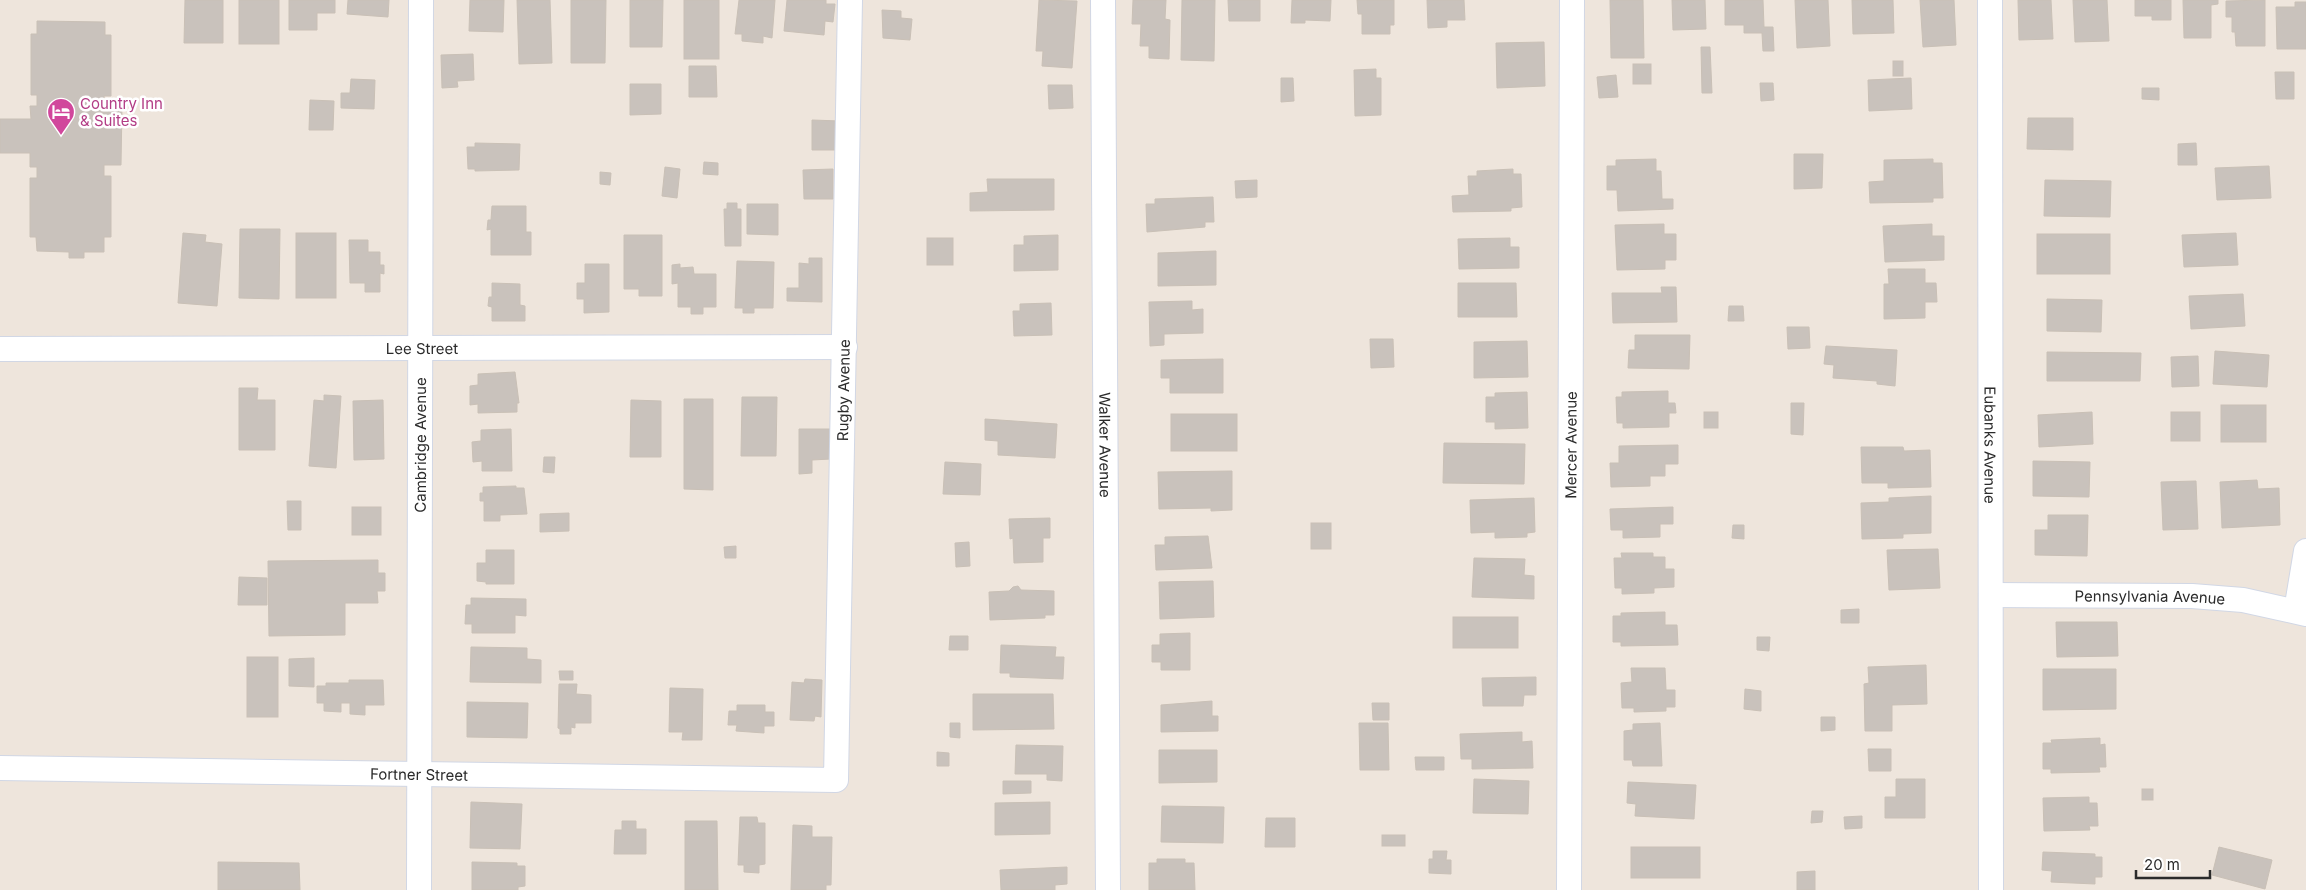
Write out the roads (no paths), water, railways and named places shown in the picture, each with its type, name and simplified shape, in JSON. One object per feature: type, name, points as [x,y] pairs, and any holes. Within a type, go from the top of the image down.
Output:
[{"type":"street","name":"Cambridge Avenue","points":[[419,890],[421,0]]},
{"type":"street","name":"Rugby Avenue","points":[[836,780],[850,0]]},
{"type":"street","name":"Walker Avenue","points":[[1103,0],[1108,890]]},
{"type":"street","name":"Mercer Avenue","points":[[1570,890],[1572,0]]},
{"type":"street","name":"Eubanks Avenue","points":[[1990,0],[1992,890]]},
{"type":"street","name":"Lee Street","points":[[0,349],[845,347]]},
{"type":"street","points":[[2301,612],[2306,551]]},
{"type":"street","name":"Pennsylvania Avenue","points":[[1991,595],[2192,596],[2243,600],[2301,612]]},
{"type":"street","name":"Fortner Street","points":[[0,768],[836,780]]},
{"type":"place","name":"Country Inn & Suites","points":[[61,136]]}]
